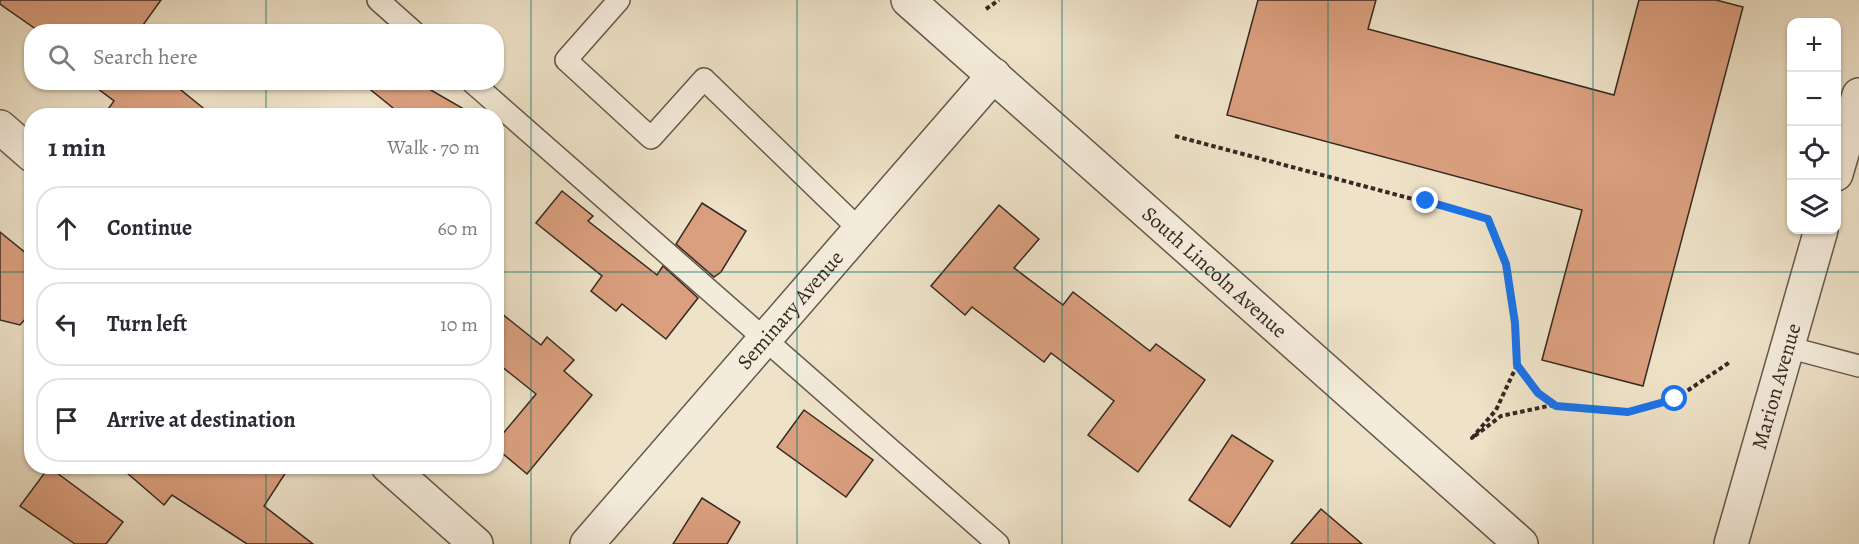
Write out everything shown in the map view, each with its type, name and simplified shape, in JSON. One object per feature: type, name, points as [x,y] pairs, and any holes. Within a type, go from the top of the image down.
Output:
[{"type":"street","name":"South Lincoln Avenue","points":[[908,0],[1521,544]]},
{"type":"street","name":"Seminary Avenue","points":[[586,544],[764,338],[861,231],[994,75]]},
{"type":"street","points":[[1841,157],[1859,94]]},
{"type":"street","points":[[0,127],[24,148]]},
{"type":"street","name":"Marion Avenue","points":[[1731,544],[1820,234]]},
{"type":"street","points":[[397,474],[476,544]]},
{"type":"lane","points":[[378,0],[405,24]]},
{"type":"lane","points":[[619,0],[566,60],[651,138],[704,79],[861,231]]},
{"type":"lane","points":[[481,90],[502,108]]},
{"type":"lane","points":[[504,110],[998,544]]},
{"type":"lane","points":[[1787,347],[1859,366]]},
{"type":"path","points":[[986,9],[999,0]]},
{"type":"path","points":[[1175,136],[1488,219],[1506,264],[1515,323],[1517,365],[1496,410],[1472,438],[1501,416],[1554,405],[1628,412],[1675,399],[1730,362]]},
{"type":"path","points":[[1517,365],[1538,393],[1554,405]]},
{"type":"building","points":[[0,0],[161,0],[144,24],[29,24],[0,4]]},
{"type":"building","points":[[1258,0],[1376,0],[1368,29],[1614,95],[1639,0],[1716,0],[1743,7],[1643,386],[1542,360],[1582,210],[1227,115]]},
{"type":"building","points":[[100,90],[181,90],[203,108],[109,108],[114,101]]},
{"type":"building","points":[[371,90],[431,90],[462,108],[393,108]]},
{"type":"building","points":[[562,191],[593,216],[588,221],[657,275],[663,266],[698,298],[666,339],[622,304],[616,311],[591,291],[602,276],[536,223]]},
{"type":"building","points":[[702,203],[746,231],[721,272],[714,277],[676,244]]},
{"type":"building","points":[[999,205],[1039,239],[1014,268],[1063,305],[1073,292],[1150,351],[1156,344],[1205,380],[1138,472],[1088,435],[1114,401],[1051,353],[1044,362],[972,307],[965,315],[931,286]]},
{"type":"building","points":[[0,232],[24,252],[24,320],[20,325],[0,320]]},
{"type":"building","points":[[504,315],[541,345],[547,337],[574,360],[564,371],[592,395],[527,474],[504,455],[504,432],[536,394],[504,368]]},
{"type":"building","points":[[804,410],[873,460],[846,497],[777,447]]},
{"type":"building","points":[[1232,435],[1273,461],[1230,527],[1189,500]]},
{"type":"building","points":[[44,474],[58,474],[123,522],[106,544],[75,544],[20,506]]},
{"type":"building","points":[[128,474],[285,474],[264,506],[313,544],[247,544],[172,495],[164,505]]},
{"type":"building","points":[[702,498],[740,522],[727,544],[673,544]]},
{"type":"building","points":[[1321,509],[1362,544],[1291,544]]},
{"type":"route","points":[[1426,201],[1488,219],[1506,264],[1515,323],[1517,365],[1538,393],[1556,406],[1628,412],[1675,399]]}]
